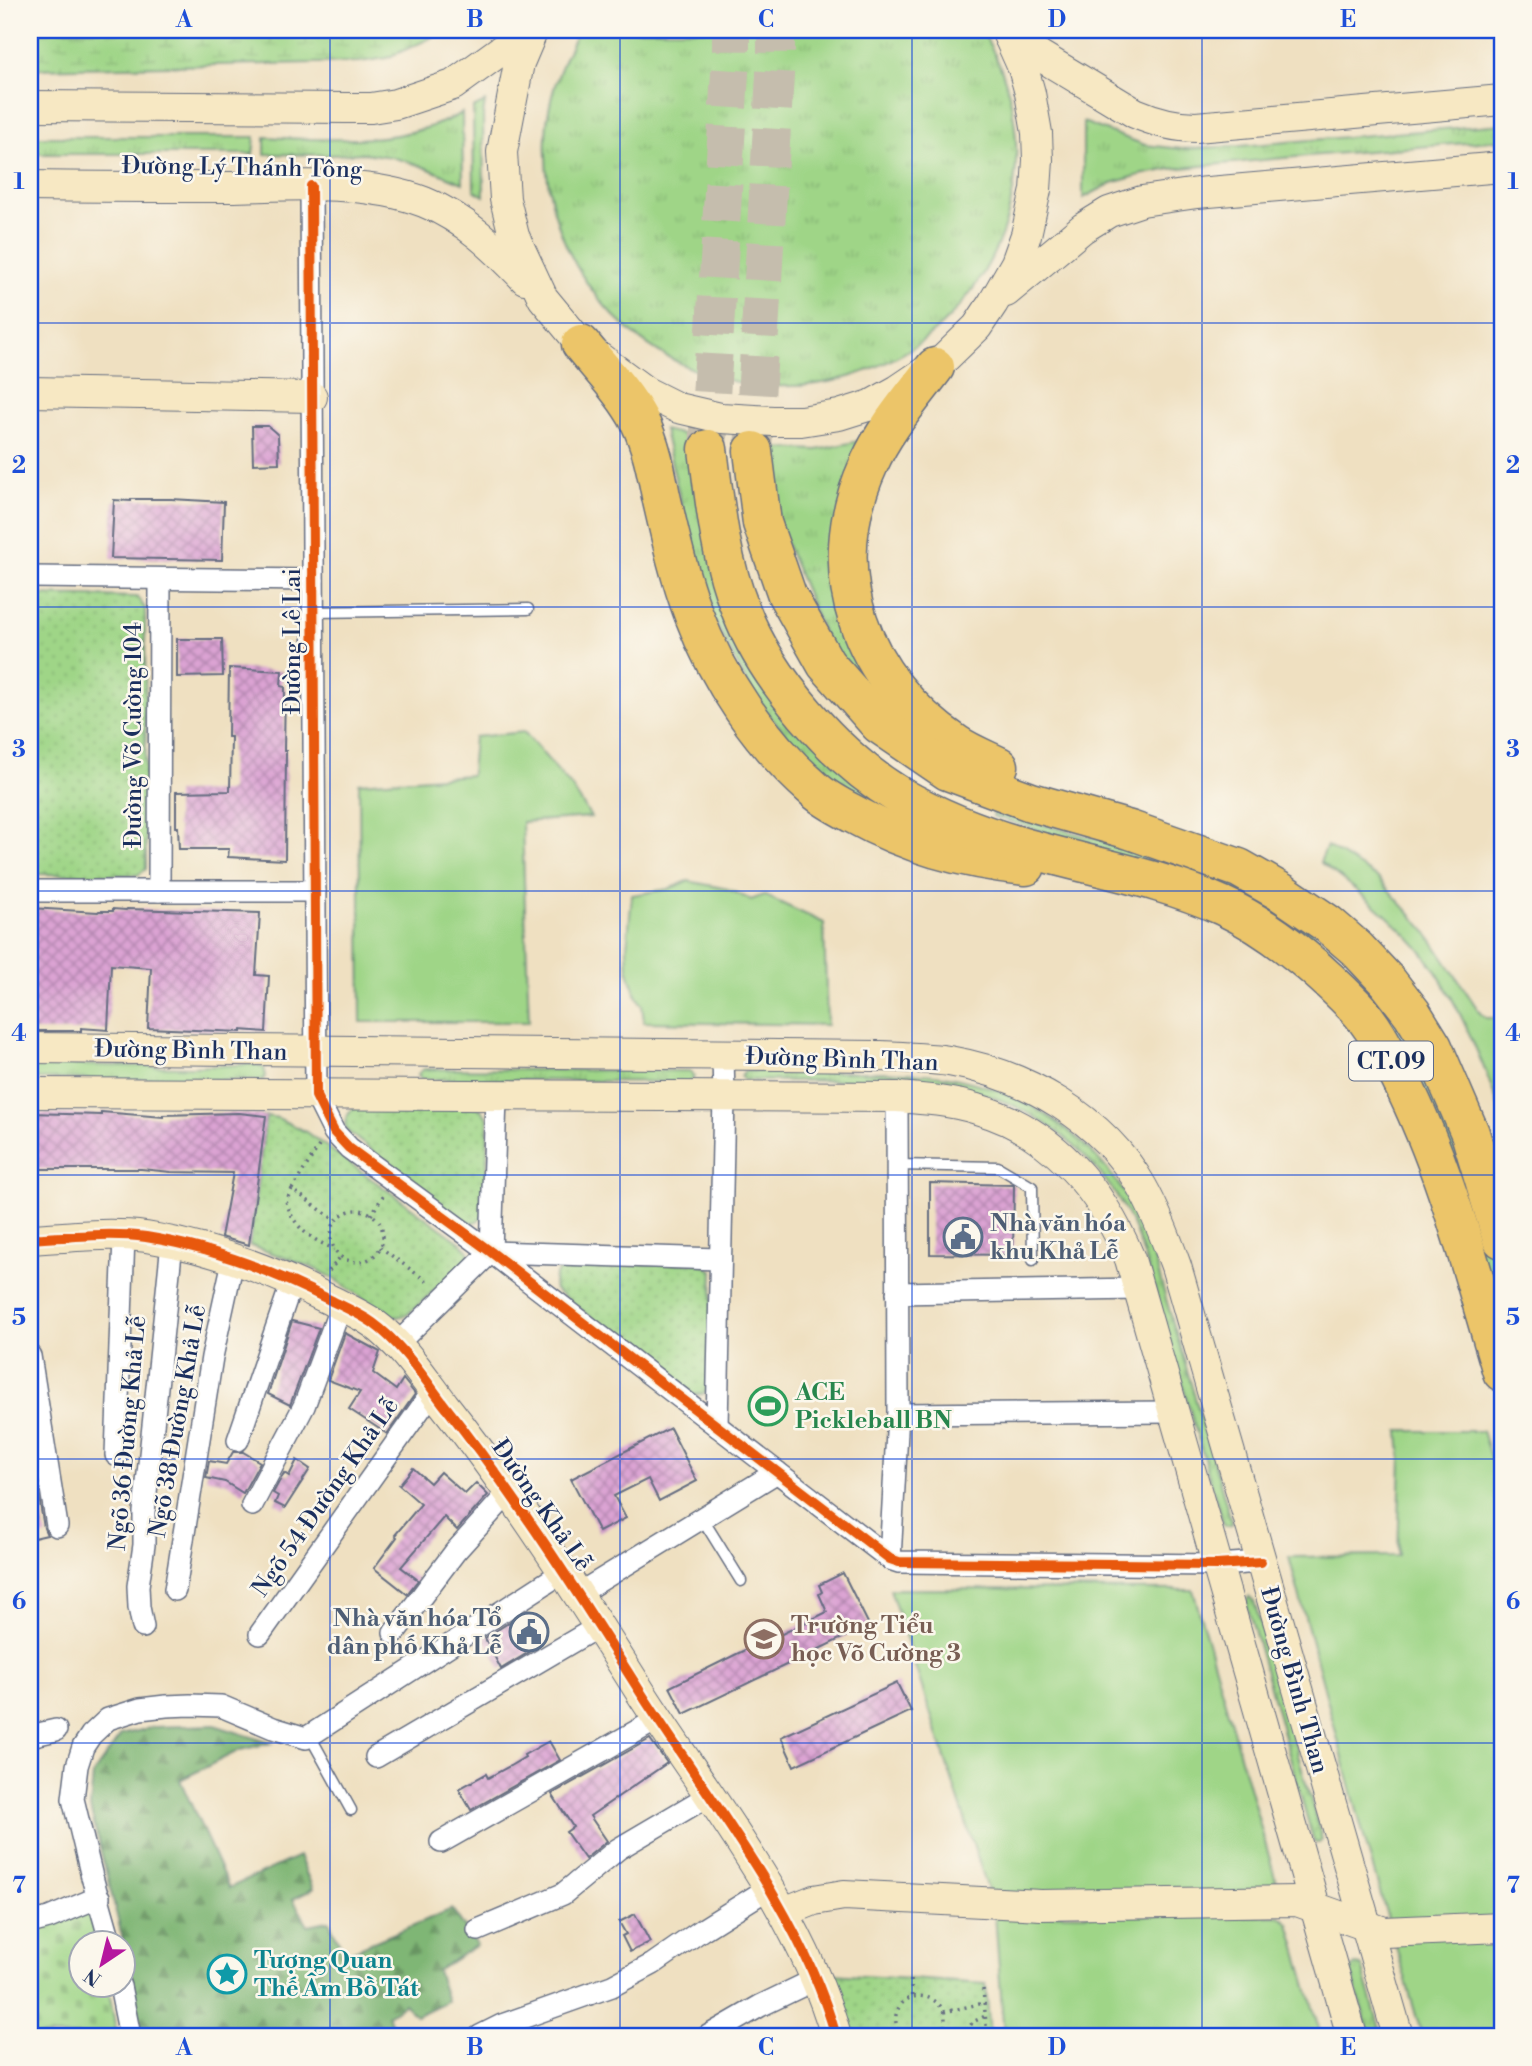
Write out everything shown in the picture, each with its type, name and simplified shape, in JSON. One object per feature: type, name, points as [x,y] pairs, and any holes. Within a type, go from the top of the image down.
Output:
[{"type":"highway","points":[[581,344],[628,401],[639,422],[652,454],[693,614],[713,657],[741,707],[774,748],[816,792],[880,829],[944,852],[1008,864],[1129,876]]},
{"type":"highway","points":[[935,367],[878,446],[853,510],[847,551],[852,595],[863,638],[892,684],[933,727],[958,746],[1130,830]]},
{"type":"highway","points":[[708,449],[718,530],[741,613],[785,689],[835,744],[860,768],[895,793],[930,812],[1017,845],[1129,876]]},
{"type":"highway","points":[[753,451],[762,523],[787,595],[826,664],[879,724],[948,771],[1031,802],[1130,830]]},
{"type":"highway","name":"CT.09","points":[[1130,830],[1240,869],[1268,884],[1328,924],[1388,982],[1433,1047],[1453,1091],[1502,1239]]},
{"type":"highway","name":"CT.09","points":[[1129,876],[1177,888],[1224,907],[1260,927],[1295,951],[1357,1008],[1381,1040],[1436,1155],[1502,1372]]},
{"type":"main road","points":[[30,106],[383,106],[453,85],[531,30]]},
{"type":"main road","points":[[531,30],[519,63],[502,152],[505,199],[514,236],[543,298],[581,344],[646,392],[678,408],[721,418],[801,421],[839,415],[871,405],[935,367],[977,327],[1016,263],[1026,235],[1037,178],[1038,146],[1023,68],[1008,33]]},
{"type":"main road","points":[[1008,33],[1135,113],[1155,122],[1174,126],[1196,127],[1502,100]]},
{"type":"main road","points":[[993,303],[1083,228],[1109,212],[1142,201],[1197,193],[1502,167]]},
{"type":"main road","name":"Đường Lý Thánh Tông","points":[[30,186],[312,186],[391,191],[452,215],[478,233],[543,298]]},
{"type":"main road","points":[[30,392],[312,397]]},
{"type":"main road","name":"Đường Bình Than","points":[[30,1048],[879,1056],[950,1062],[1002,1075],[1057,1102],[1096,1132],[1114,1150],[1140,1184],[1163,1228],[1398,2036]]},
{"type":"main road","name":"Đường Bình Than","points":[[30,1093],[897,1097],[943,1101],[979,1109],[1024,1129],[1057,1151],[1104,1205],[1122,1240],[1352,2036]]},
{"type":"main road","name":"Đường Khả Lễ","points":[[30,1239],[124,1236],[146,1238],[233,1261],[292,1282],[341,1306],[373,1323],[397,1345],[509,1492],[776,1900],[816,1979],[836,2036]]},
{"type":"main road","points":[[776,1900],[814,1900],[844,1895],[1041,1905],[1297,1901],[1384,1932],[1502,1927]]},
{"type":"street","name":"Đường Lê Lai","points":[[312,186],[316,1096]]},
{"type":"street","points":[[30,577],[313,580]]},
{"type":"street","name":"Đường Võ Cường 104","points":[[159,891],[160,579]]},
{"type":"street","points":[[30,891],[315,891]]},
{"type":"street","points":[[717,1426],[723,1056]]},
{"type":"street","points":[[316,1096],[334,1132],[349,1148],[491,1252],[890,1559],[899,1562],[1217,1565],[1261,1562]]},
{"type":"street","points":[[397,1345],[491,1252],[496,1097]]},
{"type":"street","points":[[890,1559],[898,1414],[897,1097]]},
{"type":"street","points":[[116,1455],[124,1236]]},
{"type":"street","name":"Ngõ 36 Đường Khả Lễ","points":[[143,1627],[138,1586],[145,1545],[144,1512],[172,1244]]},
{"type":"street","points":[[491,1252],[719,1259]]},
{"type":"street","name":"Ngõ 38 Đường Khả Lễ","points":[[175,1590],[212,1357],[233,1261]]},
{"type":"street","points":[[238,1440],[292,1282]]},
{"type":"street","points":[[897,1293],[1138,1289]]},
{"type":"street","points":[[252,1506],[304,1406],[341,1306]]},
{"type":"street","points":[[30,1356],[57,1526]]},
{"type":"street","name":"Ngõ 54 Đường Khả Lễ","points":[[260,1634],[433,1391]]},
{"type":"street","points":[[898,1414],[1172,1412]]},
{"type":"street","points":[[107,1930],[74,1799],[83,1746],[108,1719],[140,1709],[166,1706],[221,1706],[300,1737],[310,1735],[571,1583],[702,1518],[777,1472]]},
{"type":"street","points":[[394,1633],[455,1552],[509,1492]]},
{"type":"street","points":[[376,1757],[599,1626]]},
{"type":"street","points":[[441,1842],[658,1719]]},
{"type":"street","points":[[30,1736],[57,1730]]},
{"type":"street","points":[[478,1930],[563,1894],[618,1849],[708,1796]]},
{"type":"street","points":[[30,1923],[99,1897]]},
{"type":"street","points":[[480,2036],[502,2025],[612,1986],[653,1964],[702,1930],[776,1900]]},
{"type":"street","points":[[708,2036],[760,2006],[816,1979]]},
{"type":"street","points":[[123,2000],[130,2036]]},
{"type":"lane","points":[[313,612],[528,609]]},
{"type":"lane","points":[[897,1165],[998,1167],[1032,1187],[1033,1260]]},
{"type":"lane","points":[[702,1518],[741,1581]]},
{"type":"lane","points":[[310,1735],[351,1810]]},
{"type":"path","points":[[319,1146],[286,1201],[295,1222],[309,1237],[354,1262],[369,1259],[380,1247],[381,1230],[379,1224],[365,1212],[354,1211],[342,1215],[331,1233],[334,1249]]},
{"type":"path","points":[[292,1189],[336,1221]]},
{"type":"path","points":[[371,1215],[385,1194]]},
{"type":"path","points":[[380,1247],[434,1287]]},
{"type":"path","points":[[329,1271],[341,1256]]},
{"type":"path","points":[[911,1980],[912,1997]]},
{"type":"path","points":[[983,1989],[987,2036]]},
{"type":"path","points":[[901,2036],[897,2026],[897,2012],[902,2004],[912,1997],[925,1996],[933,1999],[944,2012],[946,2020],[940,2036]]},
{"type":"path","points":[[944,2012],[984,2003]]},
{"type":"path","points":[[962,2036],[973,2022],[985,2016]]},
{"type":"green space","points":[[30,30],[442,30],[429,39],[387,58],[360,62],[30,69]]},
{"type":"green space","points":[[579,30],[981,30],[1003,74],[1010,97],[1016,146],[1013,194],[1007,218],[984,271],[963,303],[921,342],[887,362],[850,377],[811,385],[771,386],[723,379],[679,363],[640,339],[606,308],[579,271],[560,229],[548,183],[547,121],[556,80]]},
{"type":"green space","points":[[485,102],[484,196],[474,190],[473,108]]},
{"type":"green space","points":[[462,113],[463,183],[419,165],[364,153],[265,154],[265,137],[341,139],[391,136],[439,124]]},
{"type":"green space","points":[[1083,122],[1145,145],[1182,149],[1502,124],[1502,140],[1171,169],[1112,183],[1083,198]]},
{"type":"green space","points":[[30,137],[255,137],[253,154],[30,154]]},
{"type":"green space","points":[[664,430],[693,437],[693,452],[733,615],[922,825],[874,812],[825,778],[757,702],[710,612]]},
{"type":"green space","points":[[868,439],[842,506],[893,708],[834,659],[777,522],[772,448],[817,450]]},
{"type":"green space","points":[[30,595],[137,597],[145,608],[146,869],[138,875],[30,874]]},
{"type":"green space","points":[[524,732],[571,786],[591,817],[522,822],[529,1022],[361,1022],[359,783],[471,775],[474,737]]},
{"type":"green space","points":[[994,812],[1155,854],[1245,888],[1311,931],[1362,979],[1399,1025],[1436,1091],[1502,1286],[1502,1325],[1367,997],[1057,836],[993,816]]},
{"type":"green space","points":[[1327,846],[1378,878],[1425,930],[1481,1014],[1486,1018],[1502,1018],[1502,1116],[1467,1028],[1444,984],[1418,947],[1395,924],[1320,862]]},
{"type":"green space","points":[[688,881],[728,889],[751,900],[764,895],[824,923],[827,1025],[644,1022],[642,1005],[628,971],[627,947],[632,895],[668,889]]},
{"type":"green space","points":[[30,1064],[191,1067],[256,1064],[264,1068],[266,1076],[263,1080],[30,1079]]},
{"type":"green space","points":[[424,1069],[690,1071],[694,1077],[690,1082],[421,1079],[418,1074]]},
{"type":"green space","points":[[745,1071],[925,1074],[982,1085],[1014,1097],[1043,1113],[1070,1132],[1095,1155],[1116,1181],[1149,1241],[1231,1525],[1225,1526],[1222,1520],[1156,1291],[1135,1231],[1109,1186],[1093,1165],[1073,1146],[1030,1114],[982,1094],[894,1082],[744,1080],[741,1077]]},
{"type":"green space","points":[[357,1105],[479,1107],[488,1118],[486,1215],[475,1222],[462,1221],[347,1131],[346,1120]]},
{"type":"green space","points":[[266,1116],[278,1118],[306,1132],[461,1243],[468,1251],[469,1259],[407,1315],[397,1317],[389,1315],[328,1275],[249,1245]]},
{"type":"green space","points":[[700,1263],[713,1270],[709,1390],[703,1394],[692,1395],[555,1290],[554,1286],[555,1276],[565,1265]]},
{"type":"green space","points":[[1399,1431],[1482,1431],[1502,1496],[1502,2036],[1422,2036],[1364,1837],[1289,1557],[1398,1556],[1401,1458]]},
{"type":"green space","points":[[890,1589],[1193,1590],[1280,1895],[990,1896]]},
{"type":"green space","points":[[1249,1597],[1254,1601],[1318,1825],[1322,1840],[1319,1843],[1315,1843],[1313,1839],[1246,1602]]},
{"type":"green space","points":[[214,1725],[271,1743],[240,1750],[180,1780],[229,1888],[299,1856],[313,1889],[293,1899],[308,1925],[329,1921],[345,1954],[452,1909],[477,1945],[437,1971],[447,2001],[416,2016],[404,2004],[388,2015],[393,2029],[383,2036],[143,2036],[136,1998],[136,1930],[120,1930],[90,1808],[93,1774],[121,1735],[154,1727]]},
{"type":"green space","points":[[94,1907],[98,1930],[66,1930],[66,2000],[111,2000],[117,2036],[30,2036],[30,1925]]},
{"type":"green space","points":[[995,1914],[1280,1916],[1289,1923],[1321,2036],[1004,2036]]},
{"type":"green space","points":[[1355,1965],[1361,1966],[1363,1970],[1382,2036],[1370,2036],[1352,1974]]},
{"type":"green space","points":[[832,1974],[986,1984],[990,2036],[853,2036],[843,1999]]},
{"type":"building","points":[[252,426],[268,426],[278,435],[279,463],[253,464]]},
{"type":"building","points":[[114,500],[224,502],[222,560],[111,558]]},
{"type":"building","points":[[177,639],[222,639],[223,676],[177,677]]},
{"type":"building","points":[[229,668],[282,671],[281,686],[285,687],[285,860],[228,857],[229,849],[179,849],[176,792],[230,791]]},
{"type":"building","points":[[30,908],[98,912],[127,909],[260,913],[256,975],[269,976],[266,1032],[148,1028],[151,968],[111,965],[108,1030],[81,1028],[81,1031],[30,1031]]},
{"type":"building","points":[[101,1112],[163,1117],[239,1113],[266,1116],[249,1245],[221,1237],[233,1173],[141,1169],[30,1169],[30,1113],[101,1115]]},
{"type":"building","points":[[930,1183],[1014,1185],[1013,1255],[930,1254]]},
{"type":"building","points":[[292,1321],[319,1328],[290,1405],[268,1394]]},
{"type":"building","points":[[345,1333],[380,1352],[373,1373],[396,1390],[403,1379],[415,1394],[387,1434],[349,1409],[360,1392],[328,1380]]},
{"type":"building","points":[[670,1428],[697,1481],[659,1501],[648,1479],[614,1496],[626,1518],[599,1532],[571,1479]]},
{"type":"building","points":[[233,1452],[243,1452],[260,1462],[243,1493],[225,1482],[206,1478],[209,1461],[226,1464]]},
{"type":"building","points":[[297,1460],[310,1469],[285,1508],[275,1503],[278,1496],[273,1493],[284,1473],[289,1476]]},
{"type":"building","points":[[413,1468],[430,1483],[440,1472],[465,1494],[476,1483],[488,1495],[457,1530],[444,1517],[401,1567],[418,1580],[407,1594],[374,1568],[397,1537],[395,1535],[421,1504],[399,1485]]},
{"type":"building","points":[[39,1497],[47,1535],[30,1539],[30,1499]]},
{"type":"building","points":[[843,1573],[869,1625],[684,1714],[670,1687],[759,1643],[755,1636],[776,1626],[780,1635],[827,1612],[819,1594],[822,1592],[819,1585]]},
{"type":"building","points":[[513,1620],[529,1652],[501,1669],[485,1638]]},
{"type":"building","points":[[897,1683],[911,1711],[794,1766],[781,1737]]},
{"type":"building","points":[[650,1739],[667,1763],[590,1816],[607,1841],[585,1859],[566,1832],[573,1827],[552,1794]]},
{"type":"building","points":[[549,1741],[560,1760],[471,1810],[459,1789],[486,1774],[488,1778]]},
{"type":"building","points":[[635,1914],[650,1942],[630,1952],[622,1936],[626,1934],[619,1922]]},
{"type":"tunnel","points":[[708,449],[731,30]]},
{"type":"tunnel","points":[[753,451],[776,30]]},
{"type":"cycle path","points":[[311,186],[316,1096],[334,1132],[349,1148],[491,1252],[890,1559],[899,1562],[1217,1565],[1261,1562]]},
{"type":"cycle path","points":[[30,1239],[117,1235],[170,1241],[263,1270],[352,1311],[384,1331],[403,1351],[472,1440],[522,1511],[751,1858],[800,1945],[836,2036]]},
{"type":"place","name":"Nhà văn hóa khu Khả Lễ","points":[[963,1237]]},
{"type":"place","name":"ACE Pickleball BN","points":[[768,1406]]},
{"type":"place","name":"Nhà văn hóa Tổ dân phố Khả Lễ","points":[[529,1632]]},
{"type":"place","name":"Trường Tiểu học Võ Cường 3","points":[[764,1639]]},
{"type":"place","name":"Tượng Quan Thế Âm Bồ Tát","points":[[227,1974]]}]
